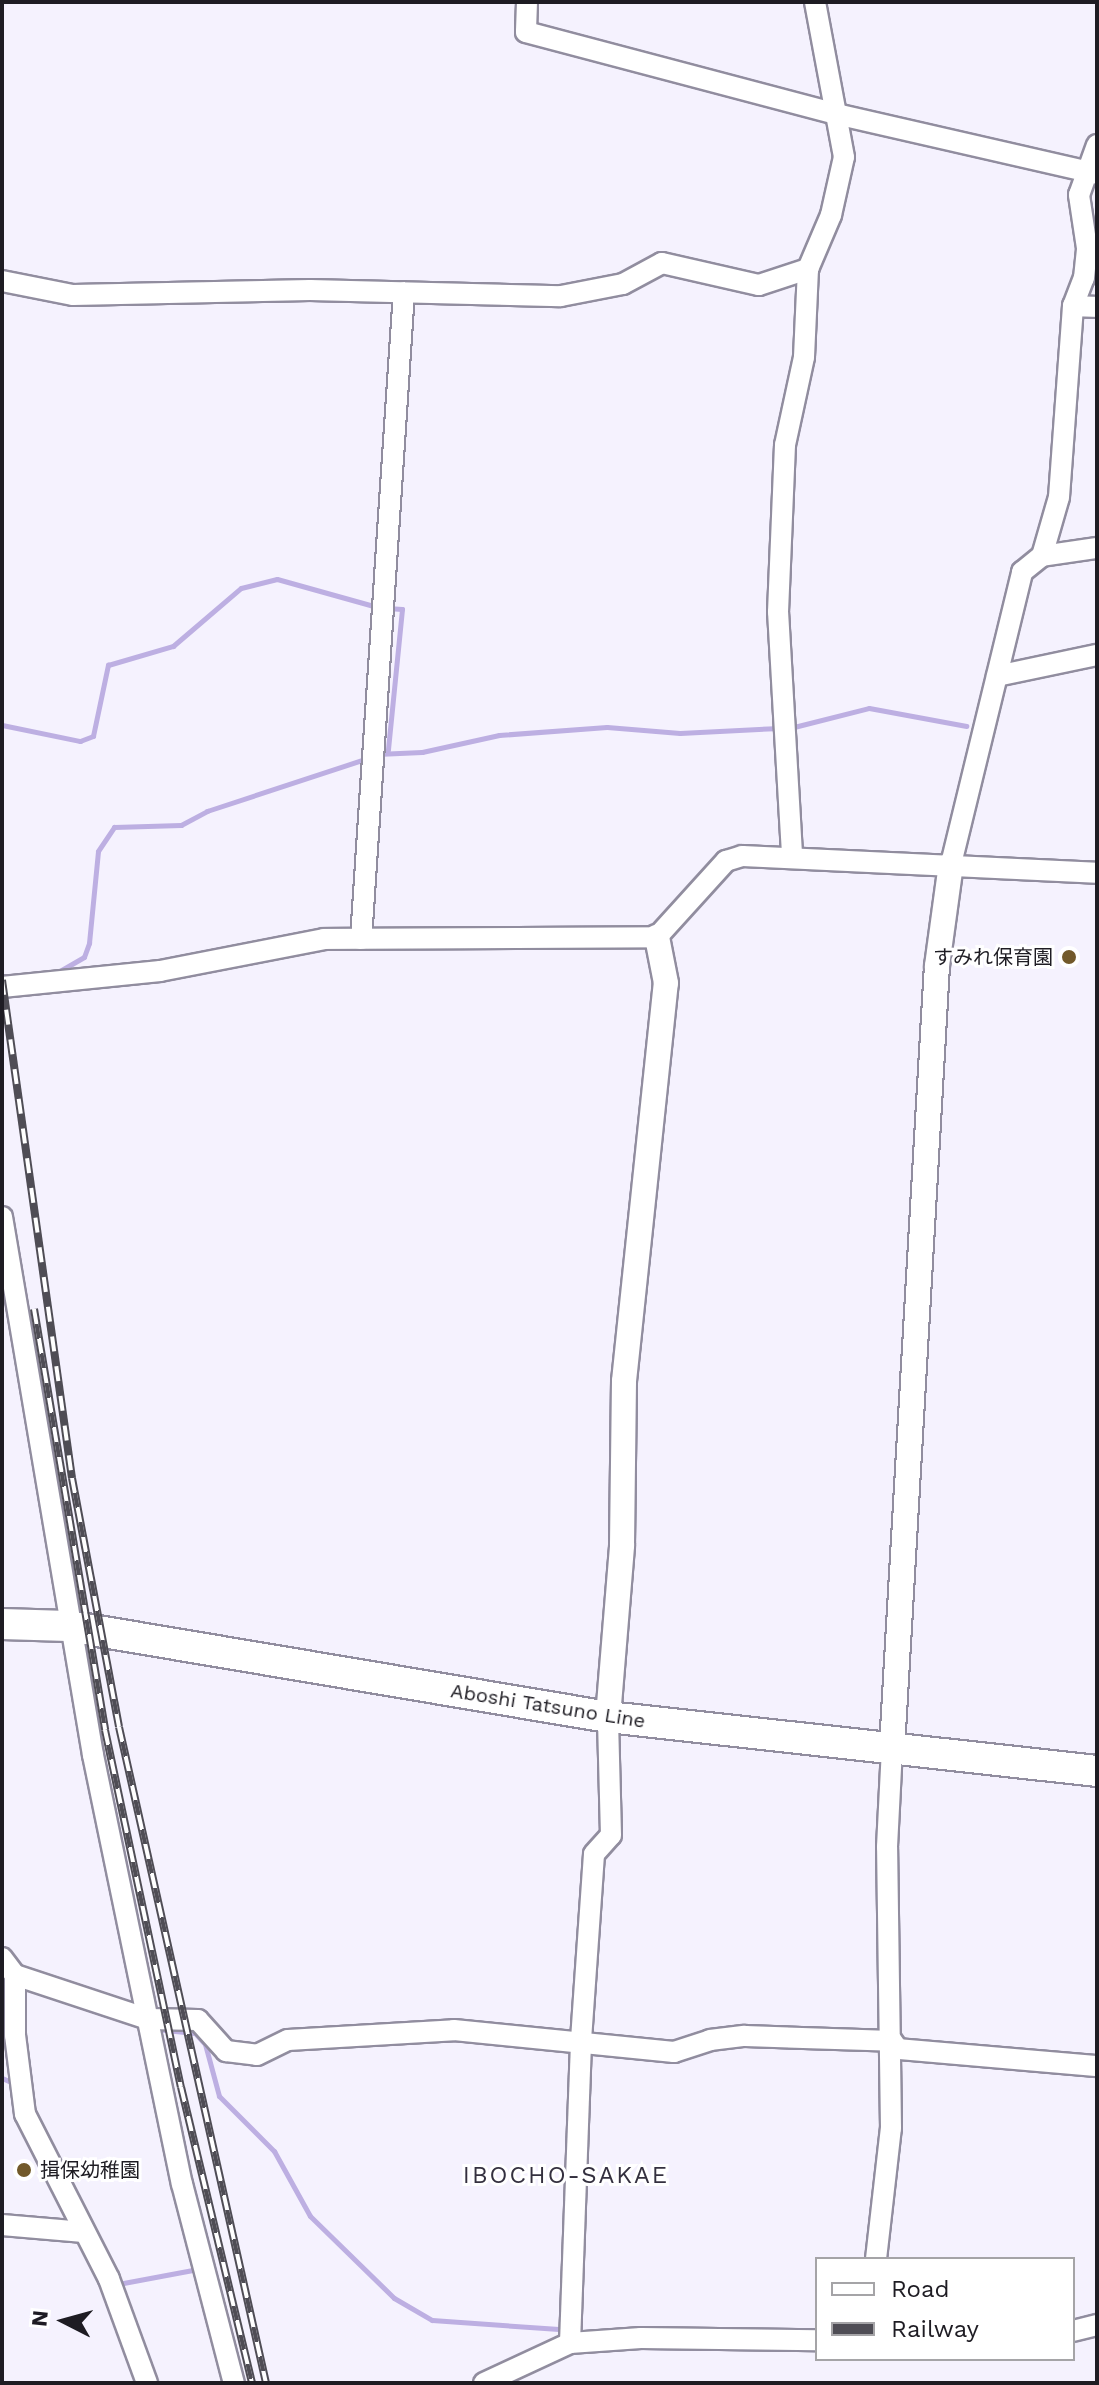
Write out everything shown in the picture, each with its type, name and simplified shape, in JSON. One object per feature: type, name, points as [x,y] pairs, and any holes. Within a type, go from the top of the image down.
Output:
[{"type":"main road","name":"Aboshi Tatsuno Line","points":[[2,1624],[68,1626],[608,1717],[1097,1771]]},
{"type":"street","points":[[527,2],[526,32],[836,114],[1092,172]]},
{"type":"street","points":[[792,854],[778,612],[785,445],[804,357],[808,269],[831,215],[844,157],[815,2]]},
{"type":"street","points":[[1042,556],[1059,497],[1073,306],[1084,278],[1087,248],[1079,195],[1092,172],[1097,145]]},
{"type":"street","points":[[2,281],[73,295],[404,292],[561,296],[623,284],[662,263],[759,285],[808,269]]},
{"type":"street","points":[[361,939],[404,292]]},
{"type":"street","points":[[1073,306],[1097,307]]},
{"type":"street","points":[[876,2257],[891,2128],[887,1847],[937,966],[951,864],[1022,572],[1042,556],[1097,548]]},
{"type":"street","points":[[997,676],[1097,655]]},
{"type":"street","points":[[2,987],[160,971],[279,944],[361,939],[657,937],[726,861],[792,854],[1097,873]]},
{"type":"street","points":[[570,2343],[581,2040],[594,1854],[611,1835],[608,1717],[622,1545],[624,1381],[666,983],[657,937]]},
{"type":"street","points":[[2,1217],[68,1626],[182,2184],[234,2383]]},
{"type":"street","points":[[2,1958],[15,1983],[15,2035],[25,2114],[109,2279],[147,2383]]},
{"type":"street","points":[[15,1983],[148,2019],[198,2020],[226,2051],[257,2055],[288,2040],[454,2030],[581,2040],[674,2052],[710,2040],[745,2036],[892,2041]]},
{"type":"street","points":[[892,2041],[898,2049],[1097,2066]]},
{"type":"street","points":[[2,2225],[84,2232]]},
{"type":"street","points":[[1075,2330],[1097,2325]]},
{"type":"street","points":[[484,2383],[570,2343],[641,2338],[815,2340]]},
{"type":"waterway","points":[[2,725],[80,741],[93,736],[108,665],[173,646],[241,588],[277,579],[377,607]]},
{"type":"waterway","points":[[387,608],[402,609],[388,750]]},
{"type":"waterway","points":[[790,728],[869,708],[966,726]]},
{"type":"waterway","points":[[377,754],[422,752],[499,735],[607,727],[680,733],[780,728]]},
{"type":"waterway","points":[[58,972],[84,957],[89,943],[98,851],[114,827],[181,825],[207,811],[368,758]]},
{"type":"waterway","points":[[2,976],[17,976]]},
{"type":"waterway","points":[[155,2029],[195,2033],[205,2044],[219,2096],[274,2151],[310,2216],[394,2298],[432,2320],[559,2329]]},
{"type":"waterway","points":[[2,2078],[13,2083]]},
{"type":"waterway","points":[[118,2284],[193,2270]]},
{"type":"railway","points":[[2,980],[72,1478],[119,1727],[266,2383]]},
{"type":"railway","points":[[34,1309],[105,1730],[181,2087],[252,2383]]},
{"type":"place","name":"すみれ保育園","points":[[1069,957]]},
{"type":"place","name":"揖保幼稚園","points":[[24,2170]]},
{"type":"district","name":"IBOCHO-SAKAE","points":[[566,2176]]}]
